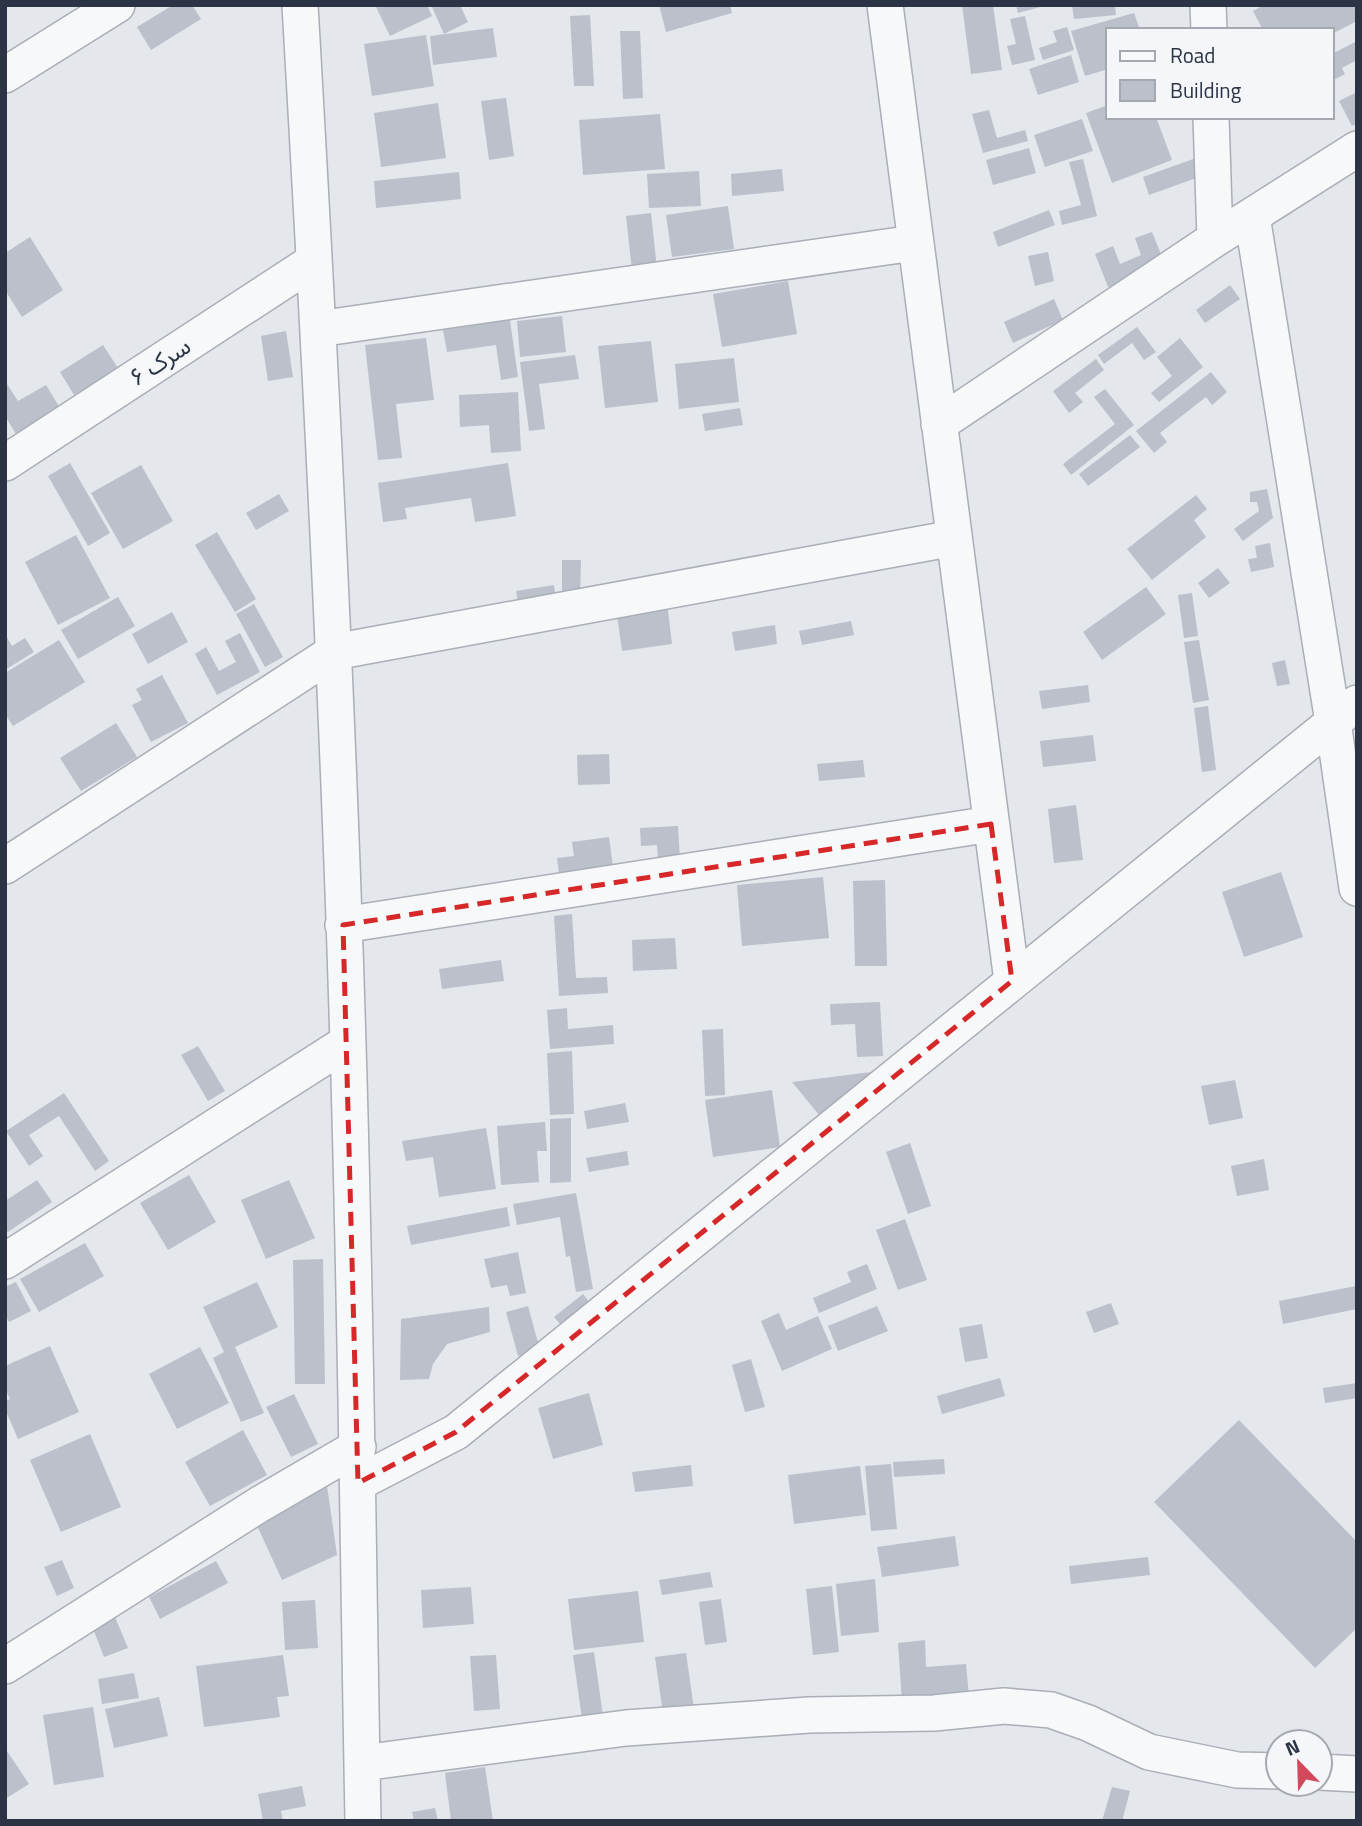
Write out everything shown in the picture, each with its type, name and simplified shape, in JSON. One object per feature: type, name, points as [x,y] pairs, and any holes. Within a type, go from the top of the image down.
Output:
[{"type":"street","points":[[5,75],[117,5]]},
{"type":"street","points":[[300,5],[334,652],[348,1042],[358,1447],[361,1819]]},
{"type":"street","points":[[885,5],[1012,981]]},
{"type":"street","points":[[1208,5],[1209,28]]},
{"type":"street","points":[[1211,119],[1215,239]]},
{"type":"street","points":[[939,424],[1215,239],[1357,149]]},
{"type":"street","points":[[1251,216],[1345,712],[1357,888]]},
{"type":"street","points":[[318,329],[914,243]]},
{"type":"street","name":"سرک ۶","points":[[5,463],[314,261]]},
{"type":"street","points":[[5,866],[334,652],[954,538]]},
{"type":"street","points":[[358,1483],[456,1432],[1345,712]]},
{"type":"street","points":[[343,925],[991,824]]},
{"type":"street","points":[[5,1261],[348,1042]]},
{"type":"street","points":[[5,1666],[260,1504],[358,1447]]},
{"type":"street","points":[[362,1763],[626,1728],[809,1715],[934,1713],[1004,1706],[1051,1710],[1088,1723],[1149,1752],[1237,1770],[1264,1771]]},
{"type":"street","points":[[1334,1773],[1357,1774]]},
{"type":"highlighted area","points":[[991,824],[1012,981],[456,1432],[358,1483],[343,925]]},
{"type":"building","points":[[173,5],[192,5],[201,19],[151,50],[137,27]]},
{"type":"building","points":[[375,5],[427,5],[432,16],[390,36]]},
{"type":"building","points":[[431,5],[460,5],[468,22],[444,34]]},
{"type":"building","points":[[659,5],[730,5],[732,13],[666,32]]},
{"type":"building","points":[[962,5],[993,5],[1002,70],[971,74]]},
{"type":"building","points":[[1016,5],[1044,5],[1044,6],[1018,13]]},
{"type":"building","points":[[1072,5],[1115,5],[1116,15],[1074,19]]},
{"type":"building","points":[[1264,5],[1357,5],[1357,21],[1334,33],[1334,28],[1262,28],[1253,11]]},
{"type":"building","points":[[1134,13],[1139,28],[1106,28],[1106,70],[1085,76],[1071,31]]},
{"type":"building","points":[[590,15],[594,86],[574,86],[570,16]]},
{"type":"building","points":[[1025,16],[1035,60],[1012,65],[1007,46],[1016,44],[1010,19]]},
{"type":"building","points":[[1067,27],[1074,50],[1043,60],[1039,48],[1057,42],[1053,31]]},
{"type":"building","points":[[493,28],[497,57],[433,65],[430,36]]},
{"type":"building","points":[[620,31],[640,31],[643,98],[623,99]]},
{"type":"building","points":[[426,35],[434,86],[372,96],[364,44]]},
{"type":"building","points":[[1357,41],[1357,60],[1342,68],[1345,74],[1334,80],[1334,53]]},
{"type":"building","points":[[1071,55],[1079,82],[1038,95],[1029,69]]},
{"type":"building","points":[[1357,92],[1357,123],[1352,126],[1339,101]]},
{"type":"building","points":[[506,98],[514,156],[489,160],[481,101]]},
{"type":"building","points":[[438,103],[446,158],[381,167],[374,113]]},
{"type":"building","points":[[1106,106],[1106,119],[1157,119],[1172,160],[1112,183],[1086,113]]},
{"type":"building","points":[[989,110],[997,138],[1025,130],[1028,141],[983,153],[972,114]]},
{"type":"building","points":[[660,114],[665,169],[583,175],[579,120]]},
{"type":"building","points":[[1082,119],[1093,151],[1045,167],[1034,135]]},
{"type":"building","points":[[1029,148],[1036,173],[993,185],[986,160]]},
{"type":"building","points":[[1196,158],[1202,176],[1149,195],[1143,177]]},
{"type":"building","points":[[1083,159],[1097,216],[1062,225],[1059,211],[1081,205],[1069,162]]},
{"type":"building","points":[[782,169],[784,191],[732,196],[731,174]]},
{"type":"building","points":[[699,171],[701,206],[649,208],[647,174]]},
{"type":"building","points":[[459,172],[461,199],[376,208],[374,181]]},
{"type":"building","points":[[728,206],[734,249],[672,257],[666,215]]},
{"type":"building","points":[[1049,210],[1055,225],[998,247],[993,232]]},
{"type":"building","points":[[651,213],[658,278],[633,280],[626,216]]},
{"type":"building","points":[[1152,232],[1165,264],[1108,287],[1095,254],[1113,246],[1120,264],[1141,255],[1135,238]]},
{"type":"building","points":[[30,237],[63,290],[22,317],[5,290],[5,253]]},
{"type":"building","points":[[1048,252],[1054,281],[1035,286],[1028,256]]},
{"type":"building","points":[[788,281],[797,334],[722,347],[713,294]]},
{"type":"building","points":[[1230,285],[1240,299],[1205,323],[1196,310]]},
{"type":"building","points":[[1054,299],[1063,320],[1013,343],[1004,322]]},
{"type":"building","points":[[562,316],[566,352],[520,357],[517,321]]},
{"type":"building","points":[[510,320],[518,377],[501,380],[496,345],[447,352],[443,330]]},
{"type":"building","points":[[1137,327],[1156,352],[1144,360],[1132,343],[1104,364],[1098,355]]},
{"type":"building","points":[[286,331],[293,377],[268,381],[261,336]]},
{"type":"building","points":[[426,338],[434,400],[396,404],[402,458],[378,460],[365,345]]},
{"type":"building","points":[[1180,338],[1203,367],[1159,402],[1151,393],[1172,376],[1157,357]]},
{"type":"building","points":[[651,341],[658,402],[605,408],[598,346]]},
{"type":"building","points":[[103,345],[118,368],[74,395],[60,372]]},
{"type":"building","points":[[575,355],[579,379],[539,384],[545,429],[529,431],[520,362]]},
{"type":"building","points":[[734,358],[739,402],[679,409],[675,364]]},
{"type":"building","points":[[1096,359],[1104,370],[1075,393],[1083,402],[1069,413],[1053,391]]},
{"type":"building","points":[[1211,372],[1227,392],[1212,405],[1206,397],[1160,433],[1167,442],[1154,453],[1136,431]]},
{"type":"building","points":[[7,384],[18,401],[46,385],[60,408],[16,434],[5,416]]},
{"type":"building","points":[[1105,389],[1134,425],[1071,475],[1063,464],[1115,424],[1094,397]]},
{"type":"building","points":[[518,392],[521,451],[491,453],[489,425],[460,427],[459,395]]},
{"type":"building","points":[[740,408],[743,425],[705,431],[702,414]]},
{"type":"building","points":[[1130,435],[1140,447],[1088,486],[1079,474]]},
{"type":"building","points":[[70,463],[110,533],[88,546],[48,476]]},
{"type":"building","points":[[508,463],[516,516],[475,522],[471,498],[405,508],[407,519],[383,522],[378,483]]},
{"type":"building","points":[[141,465],[173,521],[123,549],[91,493]]},
{"type":"building","points":[[1267,489],[1273,518],[1243,541],[1234,529],[1259,511],[1257,502],[1250,502],[1250,492]]},
{"type":"building","points":[[279,494],[289,511],[256,530],[246,513]]},
{"type":"building","points":[[1196,495],[1207,509],[1194,520],[1206,537],[1152,580],[1127,549]]},
{"type":"building","points":[[217,532],[256,599],[235,612],[195,545]]},
{"type":"building","points":[[76,535],[110,598],[58,625],[25,562]]},
{"type":"building","points":[[1270,543],[1274,567],[1251,572],[1248,559],[1257,558],[1255,546]]},
{"type":"building","points":[[562,560],[581,560],[580,599],[562,598]]},
{"type":"building","points":[[1218,568],[1230,583],[1209,598],[1198,583]]},
{"type":"building","points":[[554,585],[556,602],[519,609],[516,591]]},
{"type":"building","points":[[1146,587],[1166,614],[1102,660],[1083,632]]},
{"type":"building","points":[[1192,593],[1198,636],[1184,638],[1178,595]]},
{"type":"building","points":[[118,597],[135,626],[78,659],[61,630]]},
{"type":"building","points":[[667,602],[672,644],[622,651],[616,608]]},
{"type":"building","points":[[254,604],[283,657],[265,667],[236,614]]},
{"type":"building","points":[[172,612],[188,642],[148,664],[132,634]]},
{"type":"building","points":[[851,621],[854,635],[802,645],[799,631]]},
{"type":"building","points":[[775,625],[777,644],[735,651],[732,632]]},
{"type":"building","points":[[240,633],[260,672],[217,695],[195,654],[206,647],[219,671],[236,662],[225,641]]},
{"type":"building","points":[[5,634],[12,646],[25,638],[34,652],[5,670]]},
{"type":"building","points":[[59,640],[85,682],[13,726],[5,714],[5,673]]},
{"type":"building","points":[[1199,640],[1209,700],[1193,703],[1184,642]]},
{"type":"building","points":[[1285,660],[1290,684],[1277,686],[1272,663]]},
{"type":"building","points":[[162,675],[188,723],[151,742],[132,705],[142,700],[136,689]]},
{"type":"building","points":[[1088,685],[1090,702],[1042,709],[1039,691]]},
{"type":"building","points":[[1208,706],[1216,770],[1202,772],[1194,708]]},
{"type":"building","points":[[116,723],[137,757],[81,791],[60,758]]},
{"type":"building","points":[[1093,735],[1096,761],[1043,767],[1040,741]]},
{"type":"building","points":[[609,754],[610,784],[578,785],[577,755]]},
{"type":"building","points":[[863,760],[865,777],[819,781],[817,764]]},
{"type":"building","points":[[1076,805],[1083,860],[1054,863],[1048,809]]},
{"type":"building","points":[[678,826],[680,860],[658,861],[657,845],[641,846],[640,828]]},
{"type":"building","points":[[609,837],[613,867],[559,874],[557,858],[574,856],[572,842]]},
{"type":"building","points":[[1281,872],[1303,937],[1244,957],[1222,892]]},
{"type":"building","points":[[823,877],[829,938],[742,946],[737,885]]},
{"type":"building","points":[[885,880],[887,966],[855,966],[853,881]]},
{"type":"building","points":[[572,914],[576,978],[607,977],[608,993],[559,996],[554,916]]},
{"type":"building","points":[[675,938],[677,969],[633,971],[632,940]]},
{"type":"building","points":[[501,960],[504,981],[442,989],[439,969]]},
{"type":"building","points":[[880,1002],[883,1056],[857,1057],[855,1024],[831,1025],[830,1004]]},
{"type":"building","points":[[567,1008],[568,1029],[613,1025],[614,1044],[550,1049],[547,1010]]},
{"type":"building","points":[[723,1029],[725,1095],[705,1096],[702,1030]]},
{"type":"building","points":[[198,1046],[225,1091],[208,1101],[181,1055]]},
{"type":"building","points":[[572,1051],[574,1114],[550,1115],[547,1053]]},
{"type":"building","points":[[887,1070],[824,1121],[792,1082]]},
{"type":"building","points":[[1235,1080],[1243,1118],[1209,1125],[1201,1086]]},
{"type":"building","points":[[772,1090],[780,1147],[713,1157],[705,1100]]},
{"type":"building","points":[[64,1093],[109,1161],[95,1171],[59,1116],[29,1135],[43,1156],[29,1166],[6,1131]]},
{"type":"building","points":[[625,1103],[629,1122],[587,1129],[584,1111]]},
{"type":"building","points":[[571,1118],[571,1182],[550,1183],[550,1119]]},
{"type":"building","points":[[545,1122],[547,1151],[537,1151],[539,1182],[501,1185],[497,1126]]},
{"type":"building","points":[[486,1128],[496,1189],[439,1197],[433,1157],[406,1161],[402,1141]]},
{"type":"building","points":[[910,1143],[931,1206],[908,1214],[886,1152]]},
{"type":"building","points":[[627,1151],[629,1165],[589,1172],[586,1158]]},
{"type":"building","points":[[1264,1159],[1269,1190],[1237,1196],[1231,1166]]},
{"type":"building","points":[[189,1175],[216,1222],[168,1250],[140,1203]]},
{"type":"building","points":[[37,1180],[52,1202],[8,1232],[5,1229],[5,1201]]},
{"type":"building","points":[[289,1180],[315,1238],[266,1259],[241,1200]]},
{"type":"building","points":[[576,1193],[593,1289],[576,1292],[570,1256],[566,1257],[560,1217],[517,1225],[513,1204]]},
{"type":"building","points":[[507,1207],[510,1226],[411,1245],[407,1226]]},
{"type":"building","points":[[905,1219],[927,1280],[898,1290],[876,1230]]},
{"type":"building","points":[[85,1243],[104,1276],[39,1312],[20,1279]]},
{"type":"building","points":[[518,1252],[526,1293],[510,1296],[507,1285],[491,1288],[484,1259]]},
{"type":"building","points":[[323,1259],[325,1384],[295,1384],[293,1260]]},
{"type":"building","points":[[867,1264],[877,1289],[819,1313],[813,1298],[851,1282],[847,1272]]},
{"type":"building","points":[[16,1282],[31,1311],[9,1322],[5,1315],[5,1287]]},
{"type":"building","points":[[257,1282],[278,1327],[235,1347],[264,1413],[241,1422],[213,1358],[224,1352],[203,1307]]},
{"type":"building","points":[[1356,1286],[1357,1309],[1283,1324],[1279,1301]]},
{"type":"building","points":[[583,1294],[594,1308],[565,1330],[554,1317]]},
{"type":"building","points":[[1111,1303],[1119,1324],[1094,1333],[1086,1312]]},
{"type":"building","points":[[528,1306],[540,1350],[518,1356],[506,1312]]},
{"type":"building","points":[[877,1306],[888,1331],[838,1351],[828,1326]]},
{"type":"building","points":[[489,1307],[490,1332],[447,1344],[433,1364],[429,1379],[400,1380],[401,1319]]},
{"type":"building","points":[[779,1313],[786,1330],[818,1316],[832,1349],[782,1371],[761,1321]]},
{"type":"building","points":[[982,1324],[988,1358],[965,1362],[959,1328]]},
{"type":"building","points":[[50,1346],[79,1412],[18,1439],[5,1409],[5,1401],[10,1399],[5,1388],[5,1366]]},
{"type":"building","points":[[200,1347],[229,1403],[177,1429],[149,1374]]},
{"type":"building","points":[[751,1359],[765,1407],[745,1412],[732,1365]]},
{"type":"building","points":[[1000,1378],[1005,1396],[942,1414],[937,1396]]},
{"type":"building","points":[[1357,1383],[1357,1398],[1325,1403],[1323,1388]]},
{"type":"building","points":[[589,1393],[603,1445],[553,1459],[538,1408]]},
{"type":"building","points":[[294,1394],[318,1444],[291,1457],[266,1407]]},
{"type":"building","points":[[1239,1420],[1357,1542],[1357,1628],[1315,1668],[1154,1502]]},
{"type":"building","points":[[243,1430],[267,1475],[210,1506],[185,1462]]},
{"type":"building","points":[[90,1434],[121,1507],[61,1532],[30,1460]]},
{"type":"building","points":[[944,1459],[945,1474],[894,1477],[893,1462]]},
{"type":"building","points":[[891,1464],[897,1529],[871,1531],[865,1466]]},
{"type":"building","points":[[691,1465],[693,1486],[635,1492],[632,1472]]},
{"type":"building","points":[[860,1466],[866,1515],[794,1524],[788,1475]]},
{"type":"building","points":[[327,1486],[337,1555],[282,1580],[254,1519]]},
{"type":"building","points":[[955,1536],[959,1566],[882,1577],[877,1547]]},
{"type":"building","points":[[1148,1557],[1150,1575],[1071,1584],[1069,1566]]},
{"type":"building","points":[[62,1560],[74,1588],[57,1596],[44,1567]]},
{"type":"building","points":[[216,1561],[228,1583],[160,1619],[149,1597]]},
{"type":"building","points":[[710,1572],[713,1587],[662,1595],[659,1580]]},
{"type":"building","points":[[875,1579],[879,1632],[841,1636],[836,1584]]},
{"type":"building","points":[[832,1586],[839,1652],[813,1655],[806,1589]]},
{"type":"building","points":[[471,1587],[474,1624],[423,1628],[421,1590]]},
{"type":"building","points":[[638,1591],[644,1642],[574,1650],[568,1599]]},
{"type":"building","points":[[721,1599],[727,1642],[705,1645],[699,1602]]},
{"type":"building","points":[[315,1600],[318,1648],[285,1650],[282,1602]]},
{"type":"building","points":[[115,1617],[128,1648],[104,1657],[92,1626]]},
{"type":"building","points":[[925,1640],[926,1667],[966,1664],[969,1696],[902,1702],[898,1643]]},
{"type":"building","points":[[594,1652],[603,1716],[582,1719],[573,1655]]},
{"type":"building","points":[[686,1653],[694,1709],[663,1714],[655,1657]]},
{"type":"building","points":[[283,1655],[289,1696],[277,1697],[280,1717],[204,1727],[196,1666]]},
{"type":"building","points":[[496,1655],[500,1709],[474,1711],[470,1656]]},
{"type":"building","points":[[134,1673],[139,1698],[102,1704],[98,1679]]},
{"type":"building","points":[[159,1697],[168,1736],[114,1748],[105,1709]]},
{"type":"building","points":[[93,1707],[104,1777],[54,1785],[43,1715]]},
{"type":"building","points":[[5,1748],[29,1784],[5,1799]]},
{"type":"building","points":[[485,1767],[493,1821],[451,1821],[445,1773]]},
{"type":"building","points":[[302,1786],[306,1806],[281,1811],[283,1821],[263,1821],[258,1794]]},
{"type":"building","points":[[1112,1787],[1130,1791],[1122,1821],[1102,1821]]},
{"type":"building","points":[[435,1808],[438,1821],[414,1821],[412,1812]]}]
